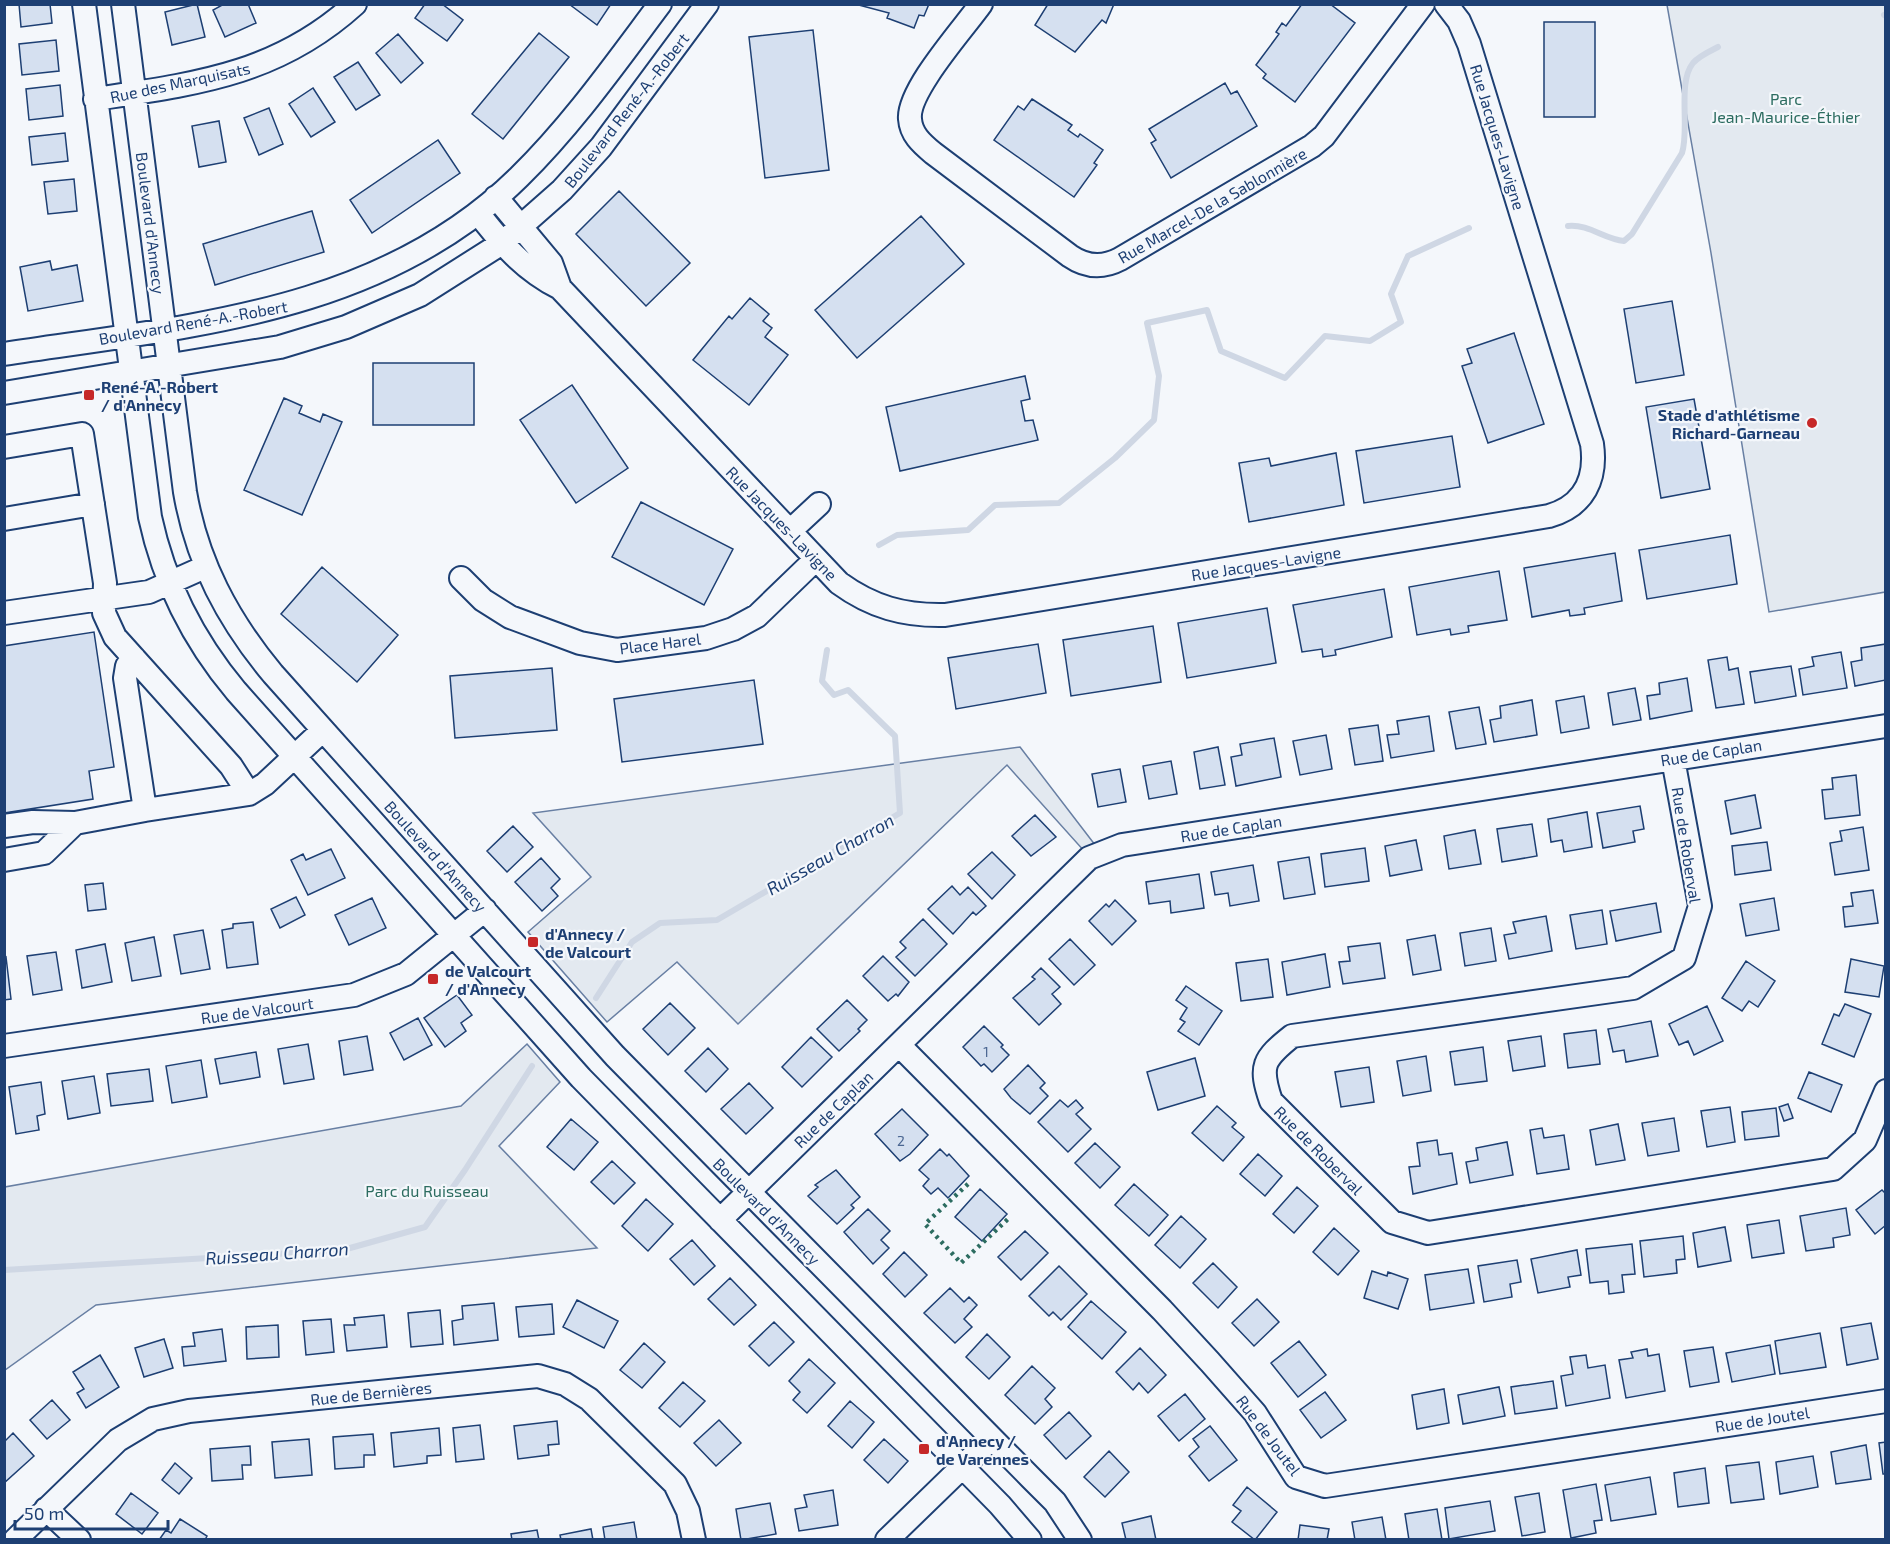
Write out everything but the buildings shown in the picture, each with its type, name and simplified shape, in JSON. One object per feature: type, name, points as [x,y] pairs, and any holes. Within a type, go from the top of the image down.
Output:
[{"type":"street","points":[[84,4],[150,517],[170,582],[194,631],[213,662],[294,757],[588,1085],[963,1467],[1030,1539]]},
{"type":"street","name":"Boulevard d'Annecy","points":[[123,4],[188,510],[205,567],[243,637],[323,730],[615,1056],[1054,1502],[1080,1539]]},
{"type":"street","name":"Rue des Marquisats","points":[[95,99],[223,76],[264,64],[303,43],[355,4]]},
{"type":"street","name":"Boulevard René-A.-Robert","points":[[4,354],[260,313],[324,295],[398,263],[478,213],[565,129],[660,4]]},
{"type":"street","name":"Boulevard René-A.-Robert","points":[[4,393],[279,347],[346,327],[420,295],[502,243],[562,190],[587,163],[707,4]]},
{"type":"street","name":"Rue Marcel-De la Sablonnière","points":[[981,4],[914,95],[910,119],[914,134],[924,146],[1070,256],[1083,263],[1099,265],[1120,259],[1312,146],[1324,136],[1423,4]]},
{"type":"street","name":"Rue Jacques-Lavigne","points":[[478,213],[502,243],[536,276],[560,288],[839,583],[881,607],[913,615],[945,615],[1535,519],[1557,514],[1574,505],[1585,493],[1592,476],[1592,444],[1469,45],[1460,21],[1446,4]]},
{"type":"street","name":"Rue Jacques-Lavigne","points":[[496,197],[551,263],[560,288]]},
{"type":"street","points":[[4,447],[82,435],[105,584],[104,613],[111,631],[231,766],[249,794]]},
{"type":"street","points":[[4,519],[93,504]]},
{"type":"street","points":[[790,531],[819,504]]},
{"type":"street","name":"Place Harel","points":[[461,578],[483,600],[510,617],[580,643],[617,650],[706,638],[733,629],[757,616],[816,559]]},
{"type":"street","points":[[4,613],[149,592],[205,567]]},
{"type":"street","points":[[134,658],[127,666],[125,678],[145,810]]},
{"type":"street","name":"Rue de Caplan","points":[[720,1220],[1089,858],[1122,845],[1885,727]]},
{"type":"street","points":[[4,826],[33,822],[75,823],[249,794],[258,790],[323,730]]},
{"type":"street","name":"Rue de Roberval","points":[[1673,759],[1700,906],[1684,958],[1633,988],[1292,1036],[1272,1052],[1262,1076],[1271,1101],[1392,1222],[1428,1233],[1833,1169],[1865,1140],[1886,1091]]},
{"type":"street","points":[[4,860],[44,853],[75,823]]},
{"type":"street","name":"Rue de Valcourt","points":[[4,1046],[354,995],[406,974],[485,910]]},
{"type":"street","name":"Rue de Joutel","points":[[899,1045],[1162,1310],[1210,1362],[1255,1413],[1296,1477],[1325,1486],[1886,1401]]},
{"type":"street","name":"Rue de Bernières","points":[[15,1539],[118,1440],[153,1419],[189,1411],[538,1376],[565,1384],[589,1399],[675,1484],[688,1511],[694,1539]]},
{"type":"street","points":[[887,1539],[991,1439]]},
{"type":"street","points":[[46,1509],[79,1539]]},
{"type":"green space","name":"Parc Jean-Maurice-Éthier","points":[[1667,5],[1885,5],[1885,592],[1769,612],[1711,253]]},
{"type":"green space","points":[[1020,747],[1102,854],[1094,862],[1007,765],[738,1024],[677,962],[607,1022],[528,932],[591,877],[533,813]]},
{"type":"green space","name":"Parc du Ruisseau","points":[[527,1044],[560,1082],[499,1146],[597,1248],[96,1305],[5,1370],[5,1187],[461,1106]]},
{"type":"waterway","name":"Ruisseau Charron","points":[[1568,226],[1583,227],[1624,241],[1632,234],[1682,153],[1688,72],[1698,58],[1718,47]]},
{"type":"waterway","name":"Ruisseau Charron","points":[[879,545],[897,535],[968,530],[995,505],[1059,503],[1115,458],[1154,420],[1159,376],[1147,323],[1207,310],[1221,351],[1285,378],[1325,336],[1370,341],[1401,322],[1391,294],[1408,256],[1469,228]]},
{"type":"waterway","name":"Ruisseau Charron","points":[[596,998],[632,942],[660,923],[717,920],[900,813],[895,736],[848,690],[834,695],[822,681],[827,650]]},
{"type":"waterway","name":"Ruisseau Charron","points":[[4,1270],[343,1250],[425,1227],[532,1066]]},
{"type":"hedge","points":[[968,1184],[925,1224],[961,1263],[1008,1219]]},
{"type":"place","name":"René-A.-Robert / d'Annecy","points":[[89,395]]},
{"type":"place","name":"Stade d'athlétisme Richard-Garneau","points":[[1812,423]]},
{"type":"place","name":"d'Annecy / de Valcourt","points":[[533,942]]},
{"type":"place","name":"de Valcourt / d'Annecy","points":[[433,979]]},
{"type":"place","name":"d'Annecy / de Varennes","points":[[924,1449]]}]
